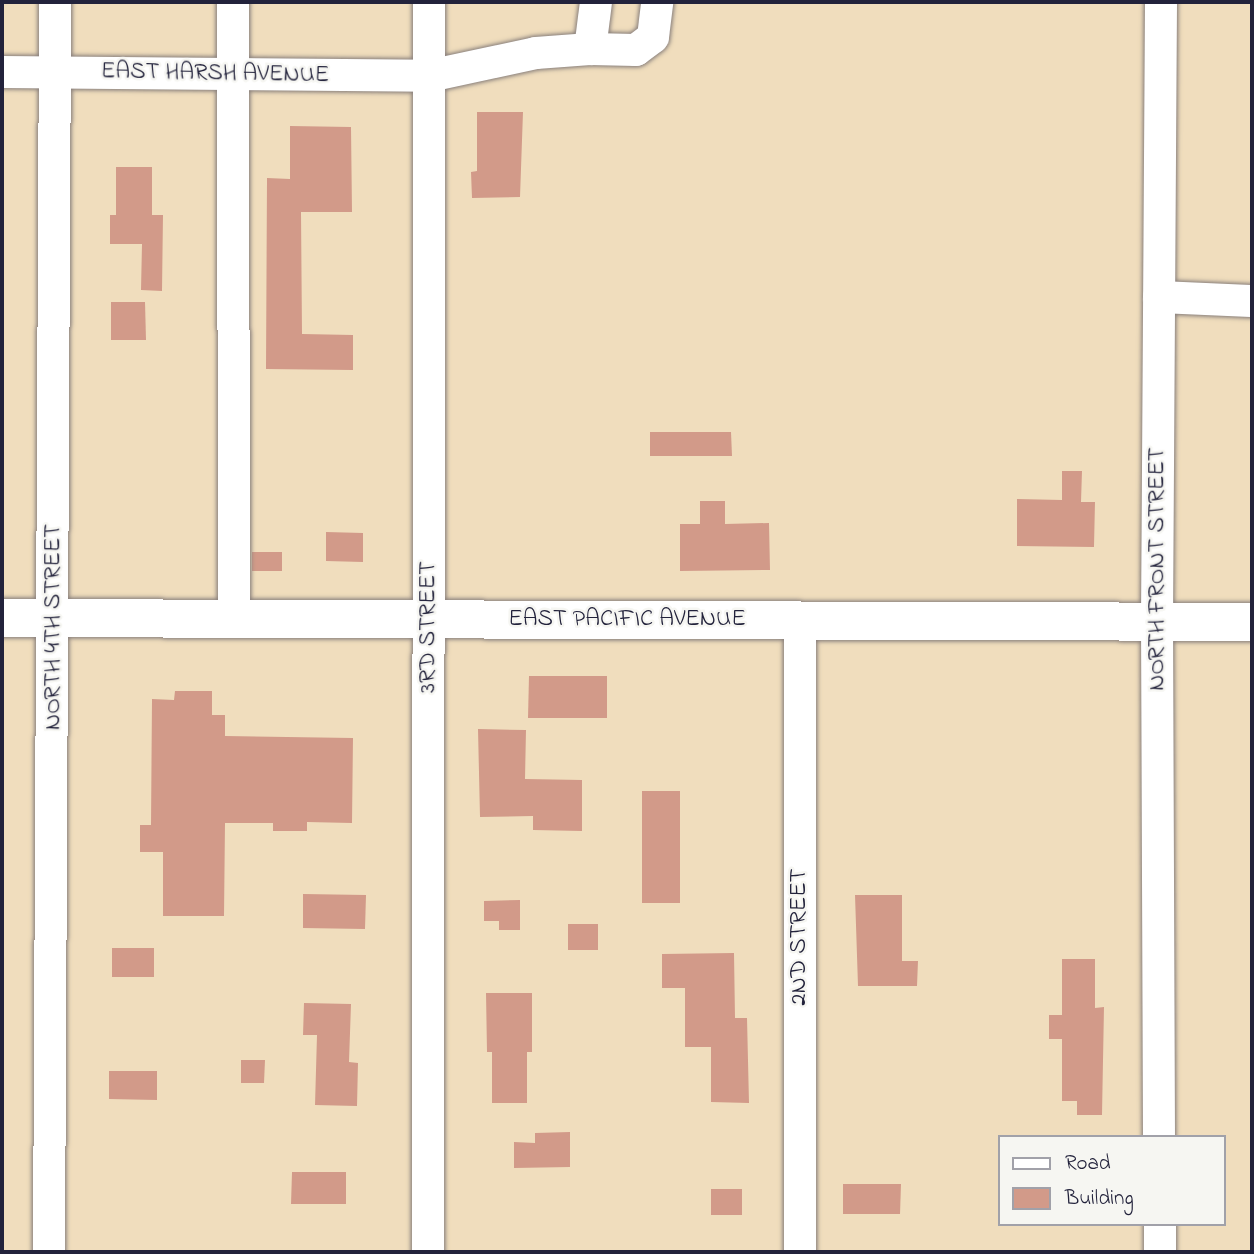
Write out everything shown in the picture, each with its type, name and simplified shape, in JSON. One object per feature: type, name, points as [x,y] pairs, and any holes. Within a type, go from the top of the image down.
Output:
[{"type":"main road","name":"EAST PACIFIC AVENUE","points":[[2,618],[1252,622]]},
{"type":"street","name":"NORTH 4TH STREET","points":[[49,1252],[55,2]]},
{"type":"street","points":[[233,2],[234,619]]},
{"type":"street","name":"3RD STREET","points":[[428,1252],[429,2]]},
{"type":"street","points":[[590,49],[596,2]]},
{"type":"street","name":"EAST HARSH AVENUE","points":[[2,72],[429,76],[536,53],[590,49],[636,50],[653,37],[657,2]]},
{"type":"street","name":"NORTH FRONT STREET","points":[[1160,1135],[1157,622],[1161,2]]},
{"type":"street","points":[[1159,297],[1252,301]]},
{"type":"street","name":"2ND STREET","points":[[800,621],[800,1252]]},
{"type":"street","points":[[1160,1226],[1160,1252]]},
{"type":"building","points":[[477,112],[523,112],[520,197],[472,198],[471,172],[477,171]]},
{"type":"building","points":[[290,126],[351,127],[352,212],[301,212],[302,334],[353,335],[353,370],[266,369],[267,178],[290,179]]},
{"type":"building","points":[[116,167],[152,167],[152,215],[163,215],[162,291],[141,290],[142,244],[110,244],[110,215],[116,215]]},
{"type":"building","points":[[111,302],[145,302],[146,340],[111,340]]},
{"type":"building","points":[[650,432],[731,432],[732,456],[650,456]]},
{"type":"building","points":[[1062,471],[1082,471],[1081,502],[1095,502],[1094,547],[1017,546],[1017,499],[1062,500]]},
{"type":"building","points":[[700,501],[725,501],[725,524],[769,523],[770,570],[680,571],[680,524],[700,524]]},
{"type":"building","points":[[326,532],[363,533],[363,562],[326,561]]},
{"type":"building","points":[[252,552],[282,552],[282,571],[252,571]]},
{"type":"building","points":[[529,676],[607,676],[607,718],[528,718]]},
{"type":"building","points":[[175,691],[212,691],[212,715],[225,715],[225,736],[353,738],[352,823],[307,822],[307,831],[273,831],[273,823],[225,823],[224,916],[163,916],[163,852],[140,852],[140,825],[151,825],[152,699],[174,700]]},
{"type":"building","points":[[478,729],[526,730],[525,779],[582,780],[582,831],[533,830],[533,816],[480,817]]},
{"type":"building","points":[[642,791],[680,791],[680,903],[642,903]]},
{"type":"building","points":[[303,894],[366,895],[365,929],[303,928]]},
{"type":"building","points":[[855,895],[902,895],[902,961],[918,961],[917,986],[858,986]]},
{"type":"building","points":[[520,900],[520,930],[499,930],[499,921],[484,921],[484,901]]},
{"type":"building","points":[[568,924],[598,924],[598,950],[568,950]]},
{"type":"building","points":[[112,948],[154,948],[154,977],[112,977]]},
{"type":"building","points":[[734,953],[735,1018],[747,1018],[749,1103],[711,1102],[711,1047],[685,1047],[685,988],[662,988],[662,954]]},
{"type":"building","points":[[1062,959],[1095,959],[1095,1008],[1104,1007],[1102,1115],[1077,1115],[1077,1101],[1062,1101],[1062,1039],[1049,1039],[1049,1015],[1062,1015]]},
{"type":"building","points":[[486,993],[532,993],[532,1052],[527,1052],[527,1103],[492,1103],[492,1052],[487,1052]]},
{"type":"building","points":[[304,1003],[351,1004],[349,1062],[358,1063],[357,1106],[315,1105],[317,1035],[303,1035]]},
{"type":"building","points":[[241,1060],[265,1060],[264,1083],[241,1083]]},
{"type":"building","points":[[109,1071],[157,1071],[157,1100],[109,1099]]},
{"type":"building","points":[[570,1132],[570,1167],[514,1168],[514,1142],[535,1143],[535,1133]]},
{"type":"building","points":[[292,1172],[346,1172],[346,1204],[291,1204]]},
{"type":"building","points":[[843,1184],[901,1184],[900,1214],[843,1214]]},
{"type":"building","points":[[711,1189],[742,1189],[742,1215],[711,1215]]}]
